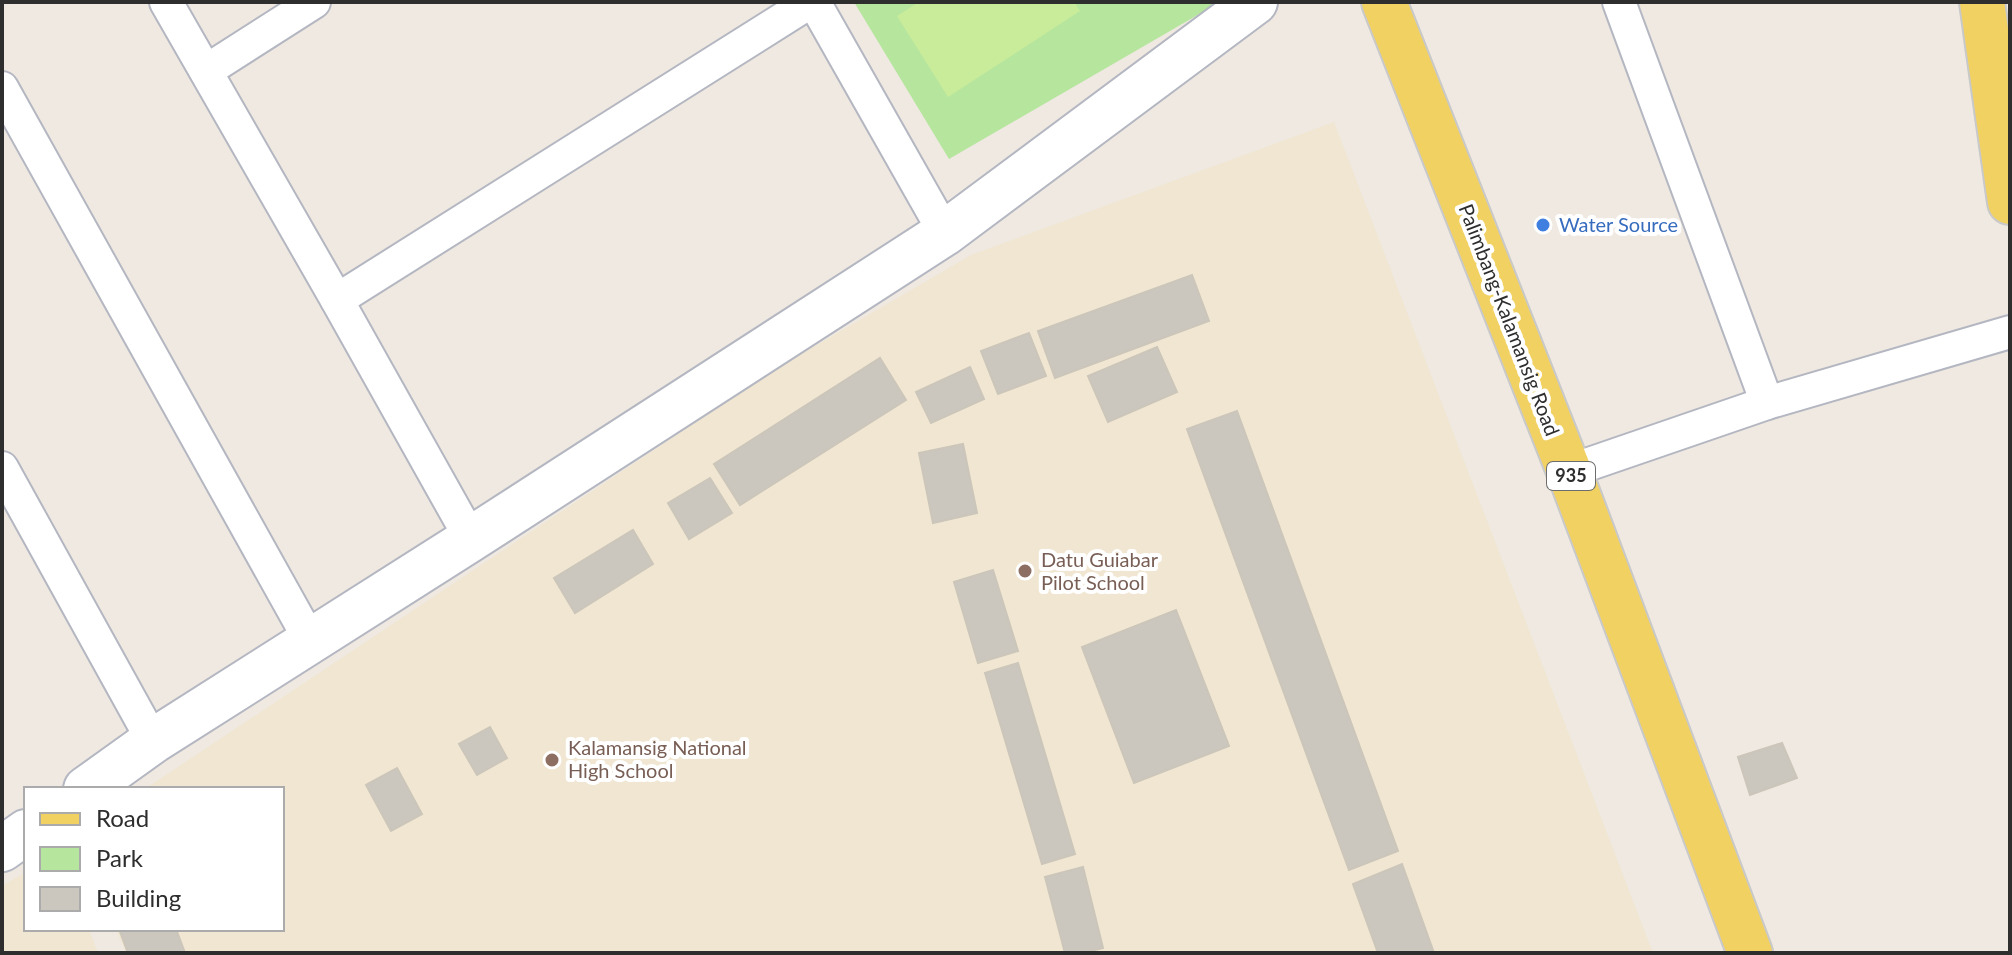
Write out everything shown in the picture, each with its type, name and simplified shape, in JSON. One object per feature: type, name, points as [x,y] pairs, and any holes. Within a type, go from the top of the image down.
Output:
[{"type":"main road","name":"Palimbang-Kalamansig Road","points":[[1384,2],[1569,471],[1750,953]]},
{"type":"main road","points":[[1982,2],[2010,202]]},
{"type":"street","points":[[166,2],[471,539]]},
{"type":"street","points":[[206,71],[314,2]]},
{"type":"street","points":[[337,300],[812,2],[945,233]]},
{"type":"street","points":[[89,787],[153,741],[945,233],[1255,2]]},
{"type":"street","points":[[1619,2],[1767,403]]},
{"type":"street","points":[[2,88],[310,640]]},
{"type":"street","points":[[1569,471],[1767,403],[2010,332]]},
{"type":"street","points":[[2,468],[153,741]]},
{"type":"shaded area","name":"Datu Guiabar Pilot School","points":[[1334,122],[1653,953],[126,953],[117,931],[284,931],[284,787],[148,787],[774,370],[971,255]]},
{"type":"shaded area","points":[[24,873],[24,931],[90,931],[98,953],[2,953],[2,886]]},
{"type":"green space","points":[[854,2],[1220,2],[949,159]]},
{"type":"green space","points":[[919,2],[1074,2],[1080,11],[948,97],[897,16]]},
{"type":"building","points":[[1192,275],[1209,321],[1055,378],[1038,331]]},
{"type":"building","points":[[1029,333],[1046,376],[998,394],[981,351]]},
{"type":"building","points":[[1157,347],[1177,392],[1108,422],[1088,376]]},
{"type":"building","points":[[880,358],[906,400],[740,505],[714,464]]},
{"type":"building","points":[[970,367],[984,399],[931,423],[916,392]]},
{"type":"building","points":[[1237,411],[1398,851],[1349,870],[1187,429]]},
{"type":"building","points":[[963,444],[977,513],[933,523],[919,453]]},
{"type":"building","points":[[710,478],[732,513],[689,539],[668,503]]},
{"type":"building","points":[[633,530],[653,564],[575,613],[554,578]]},
{"type":"building","points":[[993,570],[1018,651],[978,663],[954,582]]},
{"type":"building","points":[[1176,610],[1229,746],[1134,783],[1082,647]]},
{"type":"building","points":[[1018,663],[1075,854],[1042,864],[985,673]]},
{"type":"building","points":[[490,727],[507,758],[477,775],[459,744]]},
{"type":"building","points":[[1782,743],[1797,778],[1750,795],[1738,757]]},
{"type":"building","points":[[397,768],[422,814],[391,831],[366,785]]},
{"type":"building","points":[[1402,864],[1434,953],[1378,953],[1353,884]]},
{"type":"building","points":[[1083,867],[1103,948],[1065,953],[1045,877]]},
{"type":"building","points":[[120,931],[177,931],[185,953],[128,953]]},
{"type":"place","name":"Water Source","points":[[1543,225]]},
{"type":"place","name":"Datu Guiabar Pilot School","points":[[1025,571]]},
{"type":"place","name":"Kalamansig National High School","points":[[552,760]]}]
